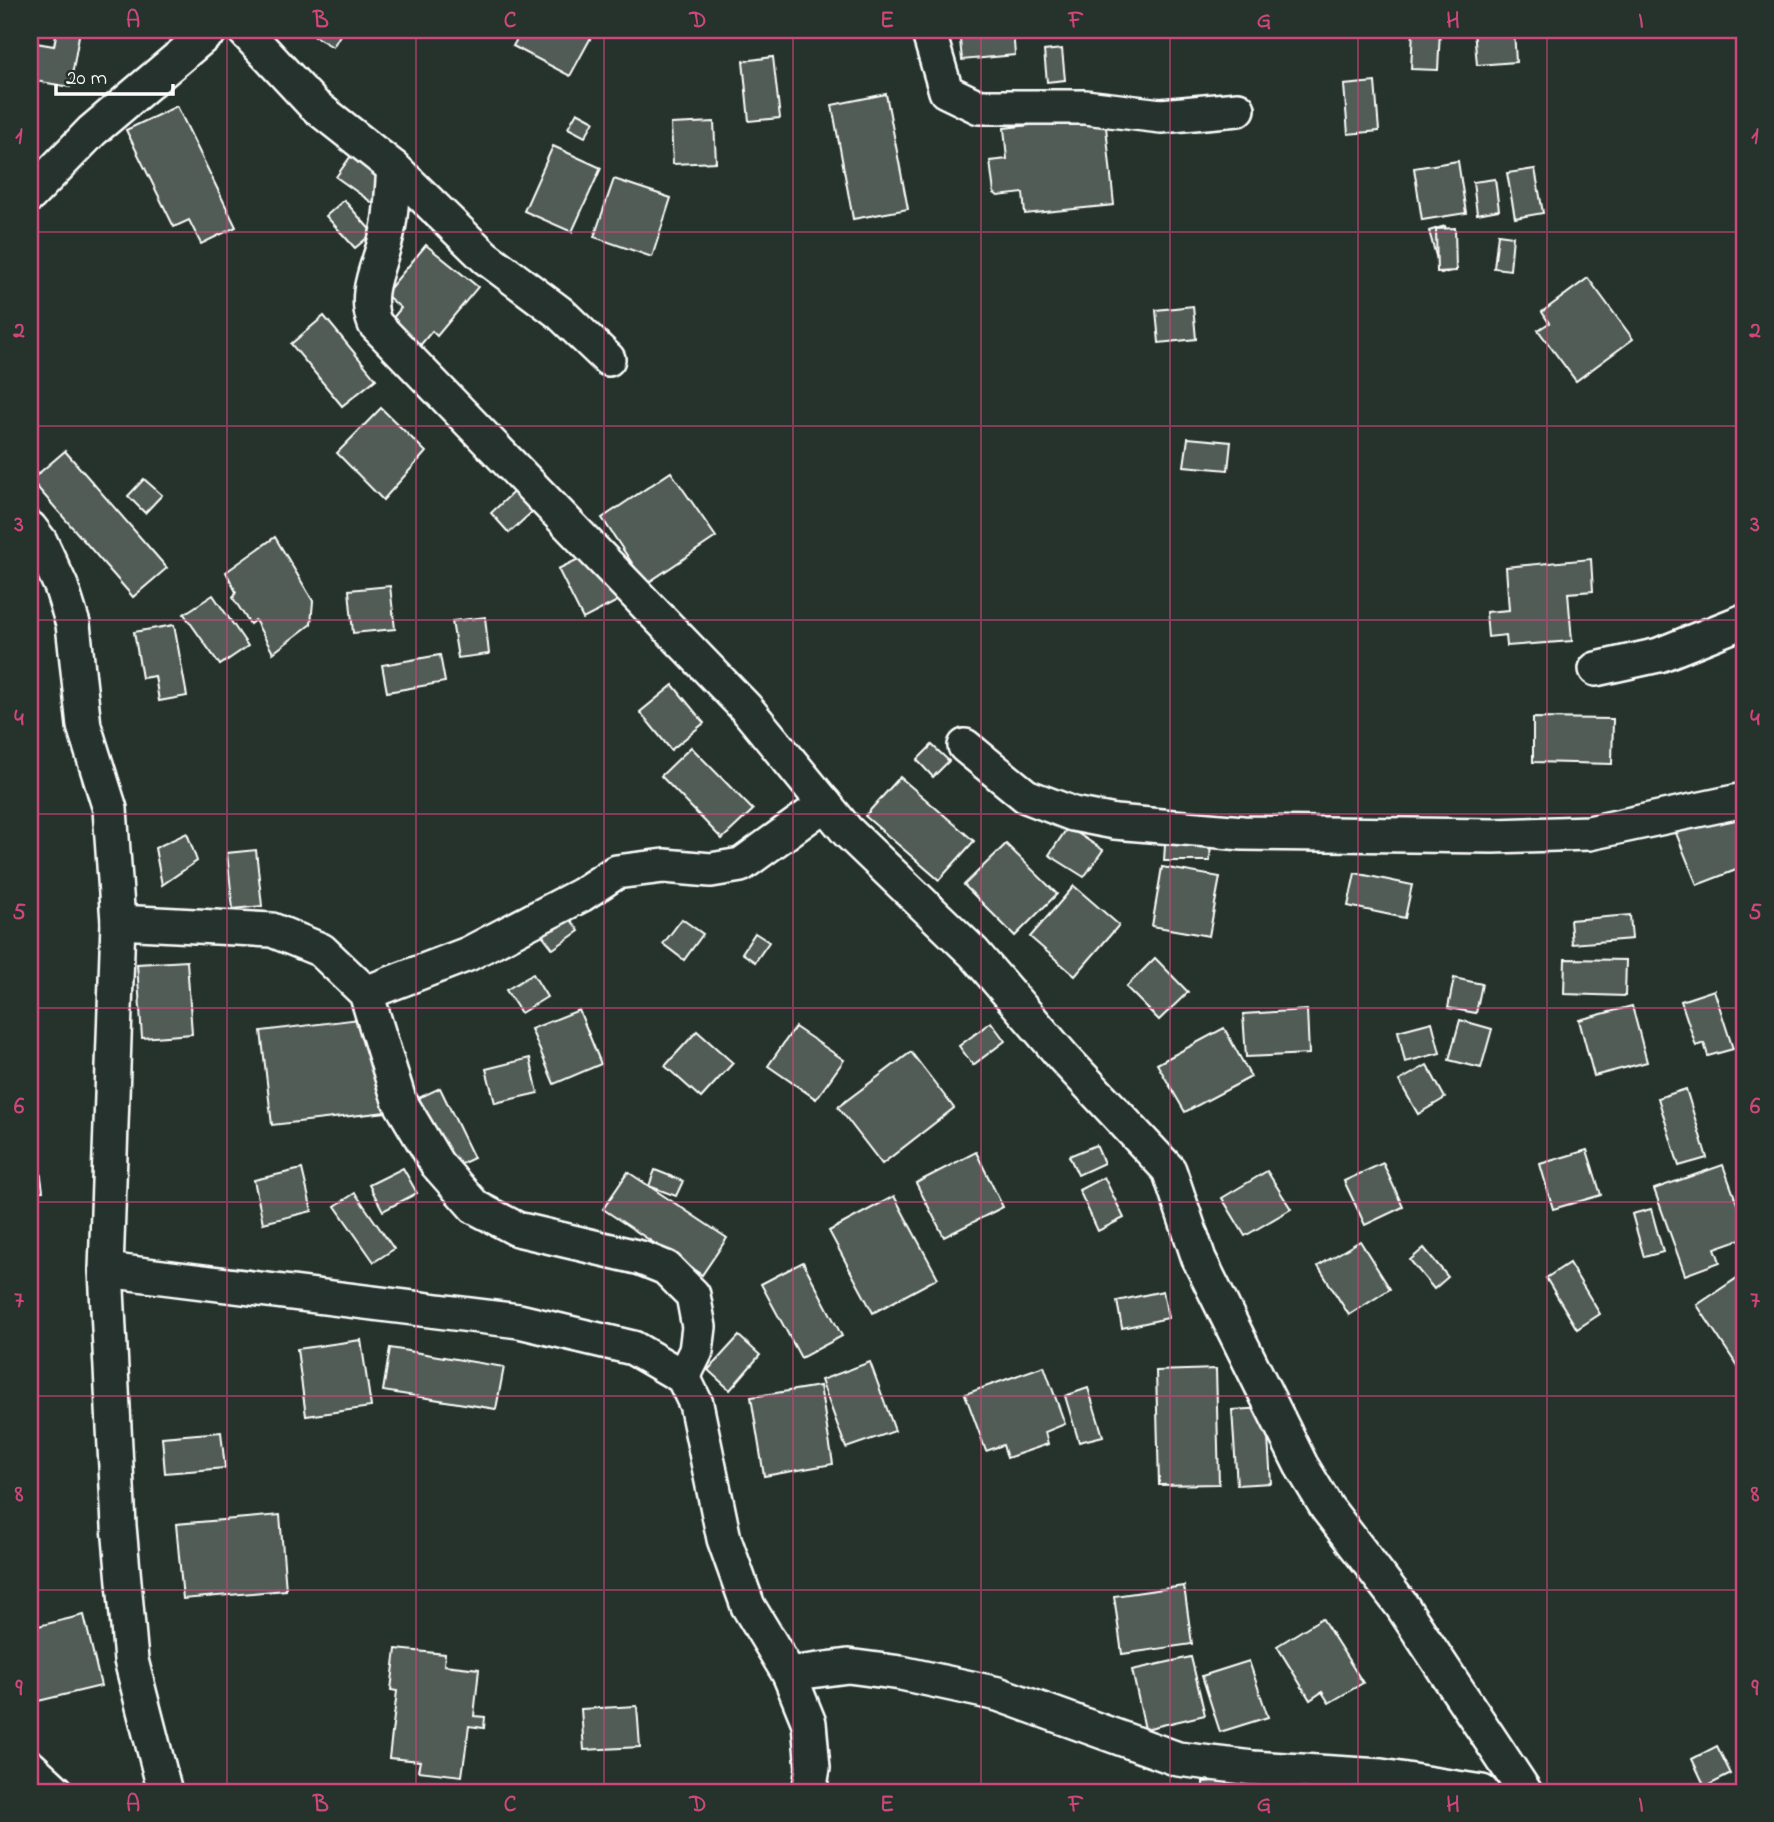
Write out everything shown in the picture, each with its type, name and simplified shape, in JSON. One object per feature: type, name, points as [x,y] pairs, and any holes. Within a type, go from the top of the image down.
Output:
[{"type":"street","points":[[30,195],[92,131],[211,30]]},
{"type":"street","points":[[244,30],[314,105],[394,168],[485,257],[560,313],[608,359]]},
{"type":"street","points":[[928,30],[946,90],[979,107],[1085,107],[1161,116],[1238,109]]},
{"type":"street","points":[[394,168],[388,232],[370,291],[369,310],[375,324],[746,708],[847,831],[974,953],[1065,1058],[1169,1170],[1199,1259],[1301,1465],[1355,1549],[1402,1606],[1525,1792]]},
{"type":"street","points":[[30,528],[40,541],[56,574],[73,624],[84,726],[110,809],[118,922],[106,1270],[120,1525],[131,1660],[164,1792]]},
{"type":"street","points":[[1597,669],[1659,655],[1744,621]]},
{"type":"street","points":[[965,746],[1027,796],[1073,814],[1115,822],[1243,833],[1493,836],[1588,833],[1744,800]]},
{"type":"street","points":[[366,993],[468,954],[581,895],[617,872],[664,866],[711,870],[741,865],[825,804]]},
{"type":"street","points":[[118,922],[272,930],[321,950],[366,993],[399,1100],[437,1164],[475,1207],[517,1229],[641,1258],[666,1268],[693,1295],[699,1327],[696,1350],[683,1377]]},
{"type":"street","points":[[106,1270],[533,1323],[633,1348],[683,1377],[696,1404],[724,1539],[748,1606],[789,1674],[809,1723],[813,1768],[809,1792]]},
{"type":"street","points":[[789,1674],[848,1666],[901,1673],[998,1694],[1178,1759],[1253,1768],[1381,1776],[1482,1792]]},
{"type":"street","points":[[30,1767],[57,1792]]},
{"type":"building","points":[[57,30],[80,30],[70,87],[30,80],[30,42],[54,46]]},
{"type":"building","points":[[304,30],[343,30],[333,47]]},
{"type":"building","points":[[522,30],[595,30],[570,76],[513,46]]},
{"type":"building","points":[[959,30],[1013,30],[1015,55],[962,60]]},
{"type":"building","points":[[1413,30],[1440,30],[1438,70],[1411,69]]},
{"type":"building","points":[[1474,30],[1514,30],[1516,62],[1477,65]]},
{"type":"building","points":[[1062,49],[1065,80],[1047,82],[1044,51]]},
{"type":"building","points":[[773,57],[780,118],[749,121],[743,61]]},
{"type":"building","points":[[1375,82],[1379,131],[1348,134],[1344,85]]},
{"type":"building","points":[[886,94],[908,209],[853,219],[832,105]]},
{"type":"building","points":[[177,106],[236,227],[201,244],[189,220],[174,227],[126,130]]},
{"type":"building","points":[[577,112],[594,121],[585,137],[568,128]]},
{"type":"building","points":[[1105,117],[1114,205],[1025,214],[1023,193],[998,196],[994,193],[990,161],[1007,159],[1004,128]]},
{"type":"building","points":[[714,122],[716,162],[673,164],[671,124]]},
{"type":"building","points":[[358,146],[407,180],[384,211],[336,177]]},
{"type":"building","points":[[553,146],[601,168],[572,232],[524,211]]},
{"type":"building","points":[[1458,161],[1466,213],[1422,220],[1414,168]]},
{"type":"building","points":[[1535,169],[1543,213],[1515,218],[1507,173]]},
{"type":"building","points":[[614,179],[671,198],[652,257],[594,237]]},
{"type":"building","points":[[1495,179],[1499,210],[1477,214],[1473,182]]},
{"type":"building","points":[[344,200],[373,233],[355,248],[326,216]]},
{"type":"building","points":[[1445,226],[1457,269],[1441,274],[1429,231]]},
{"type":"building","points":[[1455,228],[1456,271],[1437,272],[1436,229]]},
{"type":"building","points":[[1498,234],[1513,236],[1510,270],[1494,268]]},
{"type":"building","points":[[426,245],[478,287],[437,336],[432,331],[413,354],[383,330],[401,308],[385,294]]},
{"type":"building","points":[[1588,278],[1633,339],[1576,381],[1538,330],[1549,323],[1542,312]]},
{"type":"building","points":[[1193,306],[1196,339],[1159,343],[1156,310]]},
{"type":"building","points":[[324,316],[376,379],[342,406],[291,344]]},
{"type":"building","points":[[381,408],[426,452],[383,500],[337,453]]},
{"type":"building","points":[[1188,438],[1231,442],[1228,470],[1184,466]]},
{"type":"building","points":[[65,451],[167,568],[133,597],[31,480]]},
{"type":"building","points":[[537,470],[556,490],[509,533],[491,513]]},
{"type":"building","points":[[671,472],[716,537],[646,584],[602,518]]},
{"type":"building","points":[[144,479],[162,495],[145,513],[128,496]]},
{"type":"building","points":[[275,537],[313,601],[311,624],[273,653],[255,620],[250,624],[233,598],[236,592],[226,572]]},
{"type":"building","points":[[603,547],[627,596],[583,619],[558,569]]},
{"type":"building","points":[[1591,559],[1593,591],[1568,593],[1572,641],[1507,646],[1506,635],[1488,637],[1486,612],[1509,610],[1506,567]]},
{"type":"building","points":[[390,586],[395,629],[353,633],[349,590]]},
{"type":"building","points":[[213,595],[248,646],[220,665],[184,614]]},
{"type":"building","points":[[485,617],[489,654],[458,658],[452,621]]},
{"type":"building","points":[[174,625],[187,696],[159,701],[155,676],[142,678],[134,632]]},
{"type":"building","points":[[440,655],[445,682],[387,692],[382,665]]},
{"type":"building","points":[[673,685],[704,723],[671,750],[640,712]]},
{"type":"building","points":[[1533,718],[1613,719],[1612,764],[1533,762]]},
{"type":"building","points":[[932,745],[949,761],[933,777],[917,760]]},
{"type":"building","points":[[691,747],[753,810],[722,839],[661,776]]},
{"type":"building","points":[[900,777],[974,841],[939,880],[865,816]]},
{"type":"building","points":[[1737,810],[1744,828],[1744,867],[1697,885],[1676,833]]},
{"type":"building","points":[[1068,827],[1103,850],[1084,877],[1049,855]]},
{"type":"building","points":[[187,833],[197,861],[162,885],[155,848]]},
{"type":"building","points":[[1175,836],[1211,836],[1210,861],[1164,861],[1165,845],[1174,845]]},
{"type":"building","points":[[1006,844],[1057,894],[1015,936],[964,885]]},
{"type":"building","points":[[256,850],[262,906],[233,909],[227,853]]},
{"type":"building","points":[[1162,867],[1220,877],[1209,936],[1152,926]]},
{"type":"building","points":[[1355,873],[1412,885],[1405,918],[1348,906]]},
{"type":"building","points":[[1074,886],[1119,925],[1075,976],[1030,937]]},
{"type":"building","points":[[566,913],[579,931],[553,949],[540,932]]},
{"type":"building","points":[[1630,915],[1632,939],[1572,944],[1570,920]]},
{"type":"building","points":[[682,919],[703,934],[684,960],[663,944]]},
{"type":"building","points":[[755,933],[769,942],[755,962],[742,953]]},
{"type":"building","points":[[1155,958],[1188,992],[1159,1020],[1126,987]]},
{"type":"building","points":[[1565,959],[1626,960],[1625,996],[1564,994]]},
{"type":"building","points":[[187,961],[192,1034],[142,1038],[137,964]]},
{"type":"building","points":[[533,974],[547,997],[521,1013],[506,990]]},
{"type":"building","points":[[1454,978],[1482,984],[1476,1013],[1448,1008]]},
{"type":"building","points":[[1714,990],[1733,1049],[1708,1056],[1704,1043],[1696,1046],[1681,1001]]},
{"type":"building","points":[[1632,1006],[1647,1062],[1594,1076],[1579,1020]]},
{"type":"building","points":[[579,1010],[601,1064],[554,1084],[531,1029]]},
{"type":"building","points":[[1307,1010],[1309,1054],[1246,1057],[1243,1014]]},
{"type":"building","points":[[375,1017],[386,1112],[272,1125],[261,1031]]},
{"type":"building","points":[[1460,1020],[1492,1029],[1481,1068],[1449,1060]]},
{"type":"building","points":[[991,1022],[1005,1041],[973,1065],[959,1046]]},
{"type":"building","points":[[1432,1022],[1440,1053],[1405,1062],[1398,1031]]},
{"type":"building","points":[[795,1027],[844,1060],[816,1099],[768,1066]]},
{"type":"building","points":[[1224,1028],[1251,1077],[1185,1112],[1157,1064]]},
{"type":"building","points":[[697,1031],[733,1063],[701,1098],[665,1066]]},
{"type":"building","points":[[911,1052],[954,1108],[882,1164],[838,1107]]},
{"type":"building","points":[[530,1058],[538,1093],[495,1103],[486,1069]]},
{"type":"building","points":[[1427,1065],[1445,1098],[1418,1114],[1399,1081]]},
{"type":"building","points":[[440,1088],[474,1158],[427,1180],[393,1110]]},
{"type":"building","points":[[1686,1089],[1707,1158],[1679,1166],[1658,1098]]},
{"type":"building","points":[[30,1119],[33,1119],[43,1191],[30,1192]]},
{"type":"building","points":[[1096,1145],[1104,1163],[1078,1175],[1069,1156]]},
{"type":"building","points":[[1587,1150],[1601,1195],[1553,1209],[1540,1164]]},
{"type":"building","points":[[976,1152],[1003,1207],[944,1237],[916,1183]]},
{"type":"building","points":[[1383,1163],[1403,1207],[1365,1225],[1344,1181]]},
{"type":"building","points":[[1723,1165],[1744,1223],[1744,1238],[1715,1248],[1720,1262],[1685,1275],[1654,1189]]},
{"type":"building","points":[[403,1168],[417,1193],[383,1211],[369,1185]]},
{"type":"building","points":[[302,1169],[312,1211],[263,1223],[254,1180]]},
{"type":"building","points":[[655,1170],[683,1181],[676,1196],[649,1186]]},
{"type":"building","points":[[1267,1171],[1291,1209],[1245,1236],[1222,1198]]},
{"type":"building","points":[[628,1172],[727,1238],[702,1275],[603,1209]]},
{"type":"building","points":[[1104,1177],[1124,1218],[1098,1231],[1079,1190]]},
{"type":"building","points":[[355,1193],[394,1249],[374,1262],[335,1206]]},
{"type":"building","points":[[894,1196],[938,1278],[873,1313],[829,1231]]},
{"type":"building","points":[[1651,1209],[1663,1252],[1644,1257],[1632,1214]]},
{"type":"building","points":[[1360,1241],[1390,1289],[1349,1315],[1318,1266]]},
{"type":"building","points":[[1424,1248],[1448,1277],[1434,1289],[1410,1260]]},
{"type":"building","points":[[803,1262],[842,1336],[801,1358],[761,1284]]},
{"type":"building","points":[[1569,1263],[1600,1314],[1577,1329],[1546,1278]]},
{"type":"building","points":[[1737,1278],[1744,1289],[1744,1376],[1697,1305]]},
{"type":"building","points":[[1163,1291],[1168,1318],[1122,1328],[1117,1301]]},
{"type":"building","points":[[739,1336],[760,1355],[730,1390],[708,1370]]},
{"type":"building","points":[[361,1340],[371,1407],[306,1416],[297,1349]]},
{"type":"building","points":[[390,1348],[504,1367],[496,1409],[383,1391]]},
{"type":"building","points":[[870,1362],[895,1431],[846,1448],[821,1380]]},
{"type":"building","points":[[1044,1366],[1065,1424],[1045,1432],[1048,1444],[1007,1458],[1003,1445],[986,1451],[965,1394]]},
{"type":"building","points":[[1216,1369],[1219,1484],[1159,1485],[1156,1371]]},
{"type":"building","points":[[820,1386],[833,1464],[764,1476],[751,1397]]},
{"type":"building","points":[[1088,1388],[1103,1436],[1079,1442],[1065,1396]]},
{"type":"building","points":[[1266,1408],[1271,1483],[1237,1485],[1232,1410]]},
{"type":"building","points":[[221,1432],[225,1468],[165,1473],[162,1437]]},
{"type":"building","points":[[280,1515],[286,1590],[183,1599],[176,1524]]},
{"type":"building","points":[[1184,1586],[1192,1644],[1122,1654],[1114,1596]]},
{"type":"building","points":[[84,1615],[101,1686],[30,1703],[30,1628]]},
{"type":"building","points":[[1322,1618],[1363,1683],[1329,1703],[1322,1692],[1310,1700],[1277,1646]]},
{"type":"building","points":[[396,1649],[445,1654],[444,1665],[479,1669],[474,1716],[485,1717],[484,1728],[469,1726],[462,1776],[418,1771],[420,1761],[389,1758],[397,1691],[391,1690]]},
{"type":"building","points":[[1191,1657],[1205,1715],[1145,1729],[1132,1670]]},
{"type":"building","points":[[1249,1661],[1268,1717],[1220,1732],[1202,1676]]},
{"type":"building","points":[[637,1706],[640,1747],[584,1750],[581,1709]]},
{"type":"building","points":[[1717,1746],[1731,1774],[1705,1787],[1692,1759]]},
{"type":"building","points":[[1260,1777],[1261,1792],[1203,1792],[1203,1782]]}]
